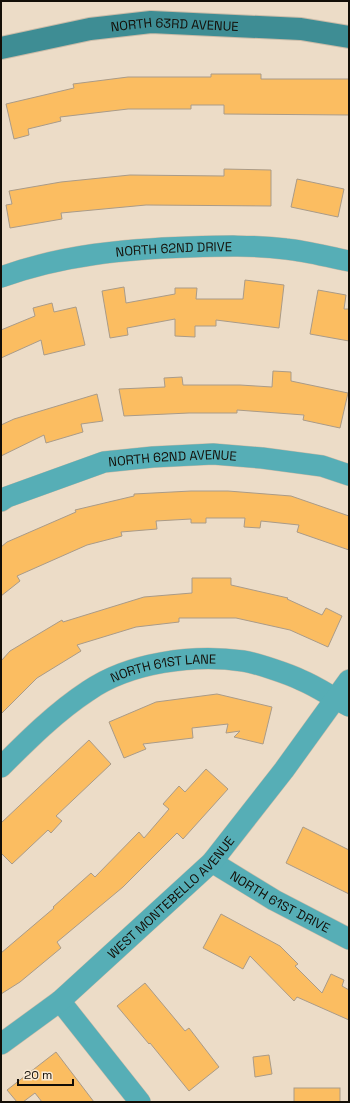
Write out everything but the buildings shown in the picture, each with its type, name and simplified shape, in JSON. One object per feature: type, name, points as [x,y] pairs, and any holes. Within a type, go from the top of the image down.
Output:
[{"type":"street","name":"NORTH 63RD AVENUE","points":[[1,48],[90,29],[151,22],[301,29],[349,37]]},
{"type":"street","name":"NORTH 62ND DRIVE","points":[[1,277],[17,271],[88,254],[165,247],[226,245],[287,249],[349,261]]},
{"type":"street","name":"NORTH 62ND AVENUE","points":[[1,501],[7,497],[104,462],[153,457],[213,454],[262,458],[322,466],[349,475]]},
{"type":"street","name":"NORTH 61ST LANE","points":[[1,767],[35,734],[88,690],[130,670],[158,663],[205,659],[244,661],[301,680],[342,703]]},
{"type":"street","name":"WEST MONTEBELLO AVENUE","points":[[1,1044],[60,1001],[212,862],[284,770],[342,703],[349,680]]},
{"type":"street","name":"NORTH 61ST DRIVE","points":[[212,862],[274,900],[349,939]]},
{"type":"street","points":[[60,1001],[140,1102]]}]
